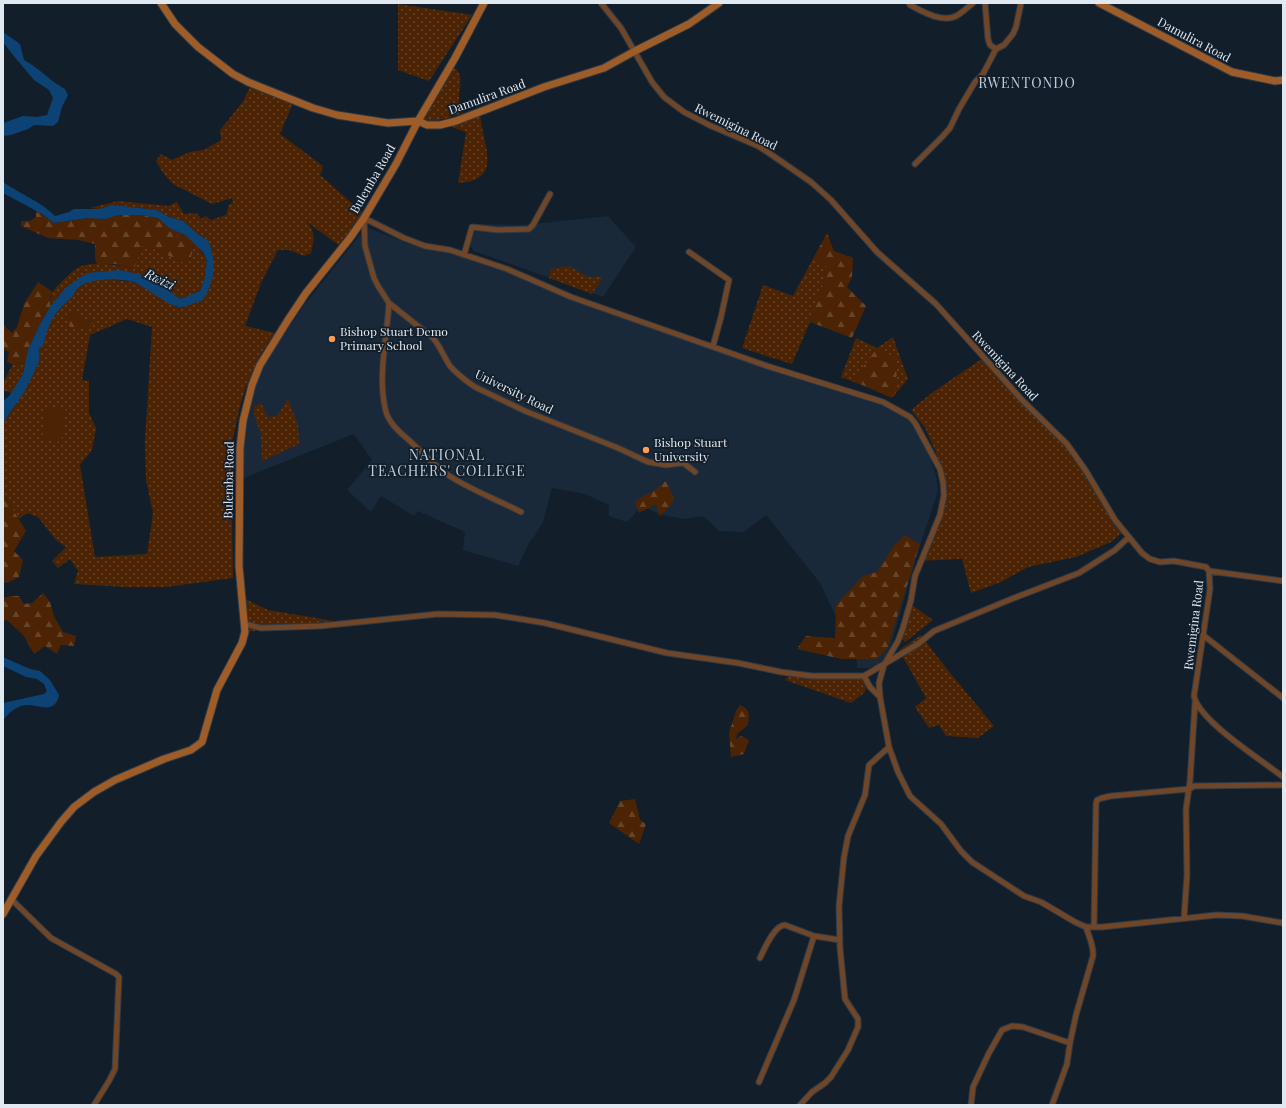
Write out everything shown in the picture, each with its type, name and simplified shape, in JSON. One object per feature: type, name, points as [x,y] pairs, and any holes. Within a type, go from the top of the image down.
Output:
[{"type":"main road","name":"Damulira Road","points":[[161,3],[175,24],[198,47],[232,74],[248,82],[313,108],[337,115],[388,123],[418,121],[427,125],[440,124],[466,117],[544,87],[604,68],[688,24],[719,3]]},
{"type":"main road","name":"Bulemba Road","points":[[3,914],[36,856],[74,807],[94,792],[115,780],[158,761],[191,750],[202,742],[214,698],[242,643],[245,632],[239,566],[240,448],[243,421],[252,386],[260,365],[306,293],[364,218],[396,164],[418,121],[456,58],[484,3]]},
{"type":"main road","name":"Damulira Road","points":[[1099,3],[1232,72],[1275,81],[1283,80]]},
{"type":"street","name":"Rwemigina Road","points":[[601,3],[621,28],[652,82],[659,92],[671,103],[684,112],[709,125],[758,146],[811,182],[831,200],[877,252],[936,304],[1022,400],[1067,444],[1086,470],[1115,520],[1142,553],[1150,559],[1160,562],[1174,561],[1200,565],[1206,567],[1209,571],[1210,589],[1194,696],[1195,702],[1189,789],[1186,809],[1187,875],[1184,918]]},
{"type":"street","points":[[909,3],[918,10],[943,18],[957,16],[973,3]]},
{"type":"street","points":[[985,3],[988,39],[990,45],[996,49]]},
{"type":"street","points":[[915,164],[950,128],[959,109],[975,82],[983,74],[996,49],[1004,45],[1013,34],[1021,3]]},
{"type":"street","points":[[464,255],[472,227],[498,230],[529,229],[533,225],[550,194]]},
{"type":"street","points":[[364,218],[404,238],[425,246],[450,250],[506,269],[571,297],[767,366],[893,407],[910,417],[915,423],[940,469],[944,495],[942,507],[915,576],[910,600],[898,641],[884,665],[879,682],[888,746],[898,772],[910,796],[942,824],[961,851],[972,862],[1024,896],[1041,902],[1086,927],[1218,915],[1242,916],[1283,923]]},
{"type":"street","name":"University Road","points":[[364,218],[364,241],[374,278],[389,303],[433,338],[451,366],[462,377],[475,387],[525,411],[618,448],[648,462],[666,465],[682,463],[694,472]]},
{"type":"street","points":[[689,252],[729,280],[713,346]]},
{"type":"street","points":[[389,303],[383,379],[385,407],[390,421],[406,438],[444,472],[470,487],[521,512]]},
{"type":"street","points":[[245,624],[261,628],[320,626],[438,614],[495,615],[545,623],[667,653],[738,663],[781,672],[812,676],[864,676],[918,644],[934,631],[1015,597],[1079,573],[1115,550],[1129,537]]},
{"type":"street","points":[[1209,571],[1283,581]]},
{"type":"street","points":[[1203,635],[1283,698]]},
{"type":"street","points":[[864,676],[870,687],[880,697]]},
{"type":"street","points":[[1195,702],[1218,727],[1251,754],[1283,777]]},
{"type":"street","points":[[800,1105],[812,1092],[825,1084],[831,1077],[848,1050],[858,1027],[858,1020],[845,1000],[840,940],[839,906],[844,857],[848,836],[865,795],[869,765],[888,746]]},
{"type":"street","points":[[1094,927],[1097,800],[1111,796],[1189,789],[1194,786],[1283,785]]},
{"type":"street","points":[[11,899],[51,938],[119,977],[115,1069],[94,1105]]},
{"type":"street","points":[[760,958],[771,936],[781,925],[785,925],[814,936],[840,940]]},
{"type":"street","points":[[1052,1105],[1067,1064],[1076,1015],[1093,956],[1094,948],[1089,939],[1086,927]]},
{"type":"street","points":[[759,1082],[794,1000],[814,936]]},
{"type":"street","points":[[971,1105],[973,1087],[1002,1030],[1012,1026],[1023,1027],[1070,1043]]},
{"type":"shaded area","points":[[608,216],[636,247],[603,297],[474,251],[471,247],[471,239],[476,230],[476,224],[523,225]]},
{"type":"shaded area","name":"Bishop Stuart University","points":[[366,227],[409,244],[464,257],[509,272],[892,407],[907,419],[923,440],[936,475],[938,491],[918,552],[891,645],[885,658],[879,665],[869,668],[857,668],[857,661],[820,583],[766,515],[744,532],[719,531],[703,516],[684,519],[661,515],[642,506],[627,522],[609,516],[609,505],[585,494],[552,488],[543,522],[530,541],[518,566],[463,550],[465,532],[418,511],[414,516],[381,496],[371,512],[347,490],[372,460],[354,434],[239,480],[239,447],[251,391],[270,355],[305,304]]},
{"type":"green space","points":[[398,4],[472,15],[429,81],[398,70]]},
{"type":"green space","points":[[450,66],[457,70],[460,76],[459,102],[464,112],[448,118],[437,120],[420,120]]},
{"type":"green space","points":[[251,85],[294,101],[280,134],[323,166],[320,175],[363,213],[340,246],[307,222],[314,237],[311,253],[304,256],[289,250],[278,250],[261,283],[245,326],[275,333],[262,352],[247,384],[241,402],[231,446],[233,578],[166,587],[126,587],[74,584],[78,571],[70,559],[58,568],[52,561],[66,547],[56,540],[38,517],[27,513],[19,519],[3,493],[3,425],[25,390],[38,365],[39,348],[50,323],[79,286],[90,281],[107,279],[132,282],[147,289],[176,307],[183,307],[202,301],[213,264],[208,240],[199,235],[183,221],[167,216],[157,210],[112,205],[100,209],[90,208],[118,201],[168,206],[177,202],[184,214],[197,213],[201,219],[206,216],[211,220],[226,215],[229,205],[233,202],[232,198],[212,204],[173,184],[163,173],[156,161],[161,154],[172,160],[190,152],[204,150],[221,140],[220,130],[242,103]],"holes":[[[80,318],[93,322],[70,329],[70,321]],[[127,319],[152,327],[145,441],[146,480],[153,513],[147,554],[95,557],[80,465],[92,450],[96,428],[89,413],[89,381],[82,380],[90,335]]]},
{"type":"green space","points":[[480,113],[488,159],[487,166],[481,176],[472,181],[458,183],[466,132],[446,125]]},
{"type":"green space","points":[[36,211],[55,223],[88,218],[105,219],[119,215],[141,215],[158,218],[169,228],[185,235],[194,242],[193,251],[189,262],[182,262],[143,244],[134,269],[115,264],[97,264],[95,258],[95,244],[78,240],[48,238],[21,226],[21,221],[30,221],[36,217]]},
{"type":"green space","points":[[827,233],[834,251],[853,258],[852,277],[847,287],[866,306],[852,338],[810,322],[827,267],[814,257]]},
{"type":"green space","points":[[194,242],[200,248],[206,259],[207,265],[207,270],[200,291],[180,299],[148,276],[75,282],[65,288],[50,307],[50,299],[55,289],[70,273],[79,267],[101,264],[134,269],[143,244],[182,262],[189,262],[193,251]]},
{"type":"green space","points":[[814,257],[828,267],[810,322],[792,364],[742,348],[763,285],[793,296]]},
{"type":"green space","points":[[569,266],[588,277],[603,277],[592,294],[549,278],[551,269]]},
{"type":"green space","points":[[38,282],[53,292],[50,297],[50,307],[28,350],[26,361],[14,365],[7,362],[9,352],[3,349],[3,325],[12,333],[17,327],[24,304]]},
{"type":"green space","points":[[71,312],[77,312],[80,318],[93,322],[89,327],[70,330],[69,316]]},
{"type":"green space","points":[[893,337],[908,379],[893,397],[841,377],[856,338],[877,348]]},
{"type":"green space","points":[[877,348],[897,359],[896,392],[892,398],[853,381]]},
{"type":"green space","points":[[986,356],[1039,415],[1067,440],[1124,531],[1111,542],[1076,557],[1028,567],[1001,582],[971,593],[962,559],[919,561],[939,513],[945,485],[936,452],[925,428],[911,410],[933,392]]},
{"type":"green space","points":[[26,361],[22,376],[11,393],[3,390],[3,383],[13,364],[15,365]]},
{"type":"green space","points":[[288,399],[298,425],[299,444],[262,461],[261,435],[254,414],[254,407],[261,403],[268,417],[277,416]]},
{"type":"green space","points":[[46,407],[66,410],[61,442],[42,439]]},
{"type":"green space","points":[[666,481],[674,498],[669,508],[659,516],[656,504],[639,513],[635,501],[655,490]]},
{"type":"green space","points":[[3,493],[26,531],[14,551],[23,560],[19,577],[7,583],[3,581]]},
{"type":"green space","points":[[904,535],[920,544],[887,649],[876,659],[841,659],[797,649],[806,636],[835,638],[836,605],[863,576],[877,572],[893,547]]},
{"type":"green space","points":[[43,593],[50,602],[54,616],[63,632],[76,636],[74,646],[61,645],[57,654],[45,646],[34,654],[24,636],[7,620],[3,621],[3,598],[19,596],[24,604],[32,603]]},
{"type":"green space","points":[[243,598],[268,610],[334,621],[247,632]]},
{"type":"green space","points":[[909,603],[933,620],[905,642],[901,638]]},
{"type":"green space","points":[[921,635],[994,726],[978,738],[946,736],[939,725],[929,728],[915,707],[926,698],[899,650]]},
{"type":"green space","points":[[791,673],[861,674],[866,681],[865,692],[851,703],[785,680]]},
{"type":"green space","points":[[740,705],[748,711],[749,718],[748,725],[737,734],[736,739],[741,736],[749,740],[744,754],[731,757],[729,733],[736,711]]},
{"type":"green space","points":[[635,799],[640,820],[646,824],[639,844],[609,823],[620,801]]},
{"type":"water","points":[[3,32],[20,44],[24,60],[65,89],[68,95],[62,107],[58,122],[53,126],[34,125],[28,129],[3,136],[3,123],[23,116],[37,117],[47,115],[53,98],[49,90],[34,80],[3,42]]},
{"type":"water","points":[[3,182],[43,206],[55,216],[74,209],[100,209],[112,205],[157,210],[167,216],[183,221],[199,235],[208,240],[213,256],[213,272],[210,287],[202,301],[181,307],[174,306],[138,284],[128,281],[113,279],[97,280],[79,287],[53,318],[43,346],[39,348],[39,360],[35,370],[25,391],[3,425],[3,401],[9,396],[23,374],[28,350],[39,326],[50,307],[65,288],[87,273],[119,270],[148,276],[180,299],[200,291],[205,277],[207,261],[203,252],[185,235],[169,228],[158,218],[141,215],[119,215],[105,219],[88,218],[54,223],[42,214],[3,193]]},
{"type":"water","points":[[3,657],[30,669],[40,671],[50,680],[59,695],[57,702],[53,706],[48,707],[32,705],[21,706],[16,708],[3,720],[3,703],[44,694],[47,691],[44,684],[37,679],[26,677],[3,666]]},
{"type":"place","name":"Bishop Stuart Demo Primary School","points":[[332,339]]},
{"type":"place","name":"Bishop Stuart University","points":[[646,450]]},
{"type":"district","name":"RWENTONDO","points":[[1027,83]]},
{"type":"district","name":"NATIONAL TEACHERS' COLLEGE","points":[[447,464]]},
{"type":"water label","name":"Rwizi","points":[[160,279]]}]
